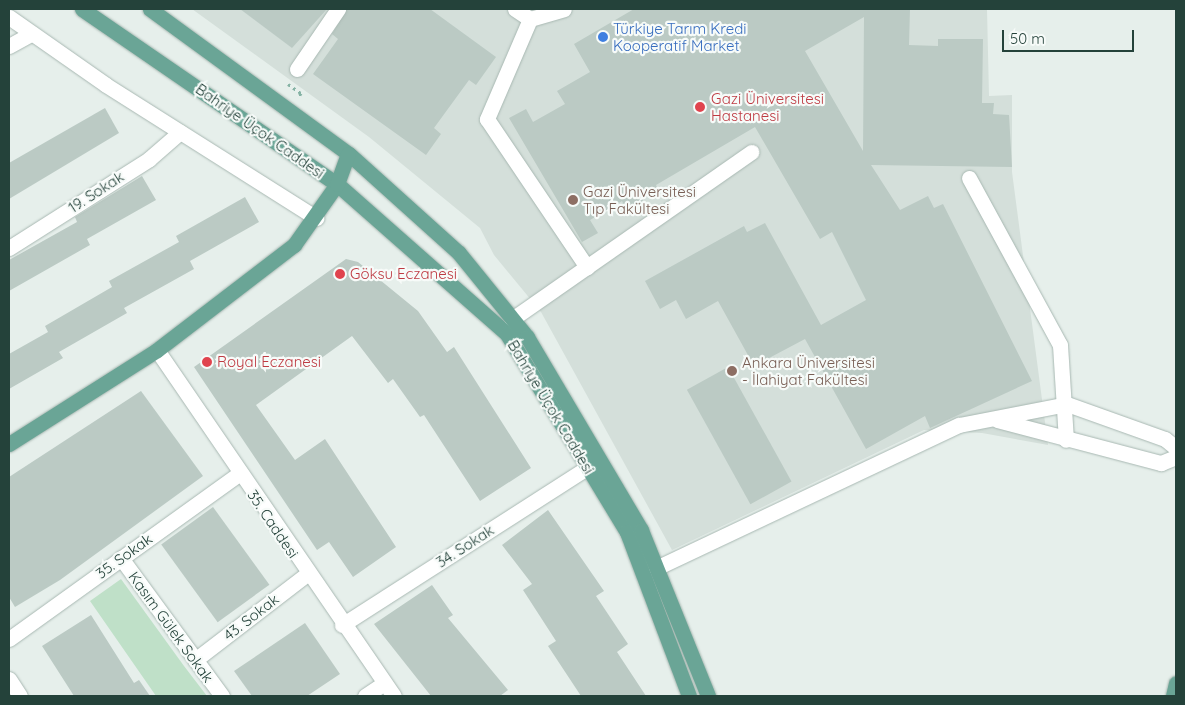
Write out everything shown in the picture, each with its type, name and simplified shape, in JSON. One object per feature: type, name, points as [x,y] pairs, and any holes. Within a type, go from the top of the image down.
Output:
[{"type":"main road","name":"Bahriye Üçok Caddesi","points":[[82,9],[337,184],[507,334],[627,532],[689,696]]},
{"type":"main road","name":"Bahriye Üçok Caddesi","points":[[150,9],[348,154],[459,253],[512,319],[641,530],[708,696]]},
{"type":"main road","points":[[9,444],[157,350],[294,245],[316,218],[337,184],[348,154]]},
{"type":"main road","points":[[1173,696],[1176,683]]},
{"type":"street","points":[[297,68],[338,9]]},
{"type":"street","points":[[515,9],[530,19]]},
{"type":"street","points":[[530,19],[564,9]]},
{"type":"street","points":[[9,17],[180,132],[316,218]]},
{"type":"street","points":[[530,19],[487,119],[587,267]]},
{"type":"street","points":[[9,46],[32,33]]},
{"type":"street","name":"19. Sokak","points":[[9,248],[149,159],[180,132]]},
{"type":"street","points":[[512,319],[750,152]]},
{"type":"street","points":[[969,178],[1060,345],[1067,404],[1066,440]]},
{"type":"street","name":"35. Caddesi","points":[[157,350],[238,474],[394,696]]},
{"type":"street","points":[[656,568],[959,426],[1067,404],[1164,439],[1176,448]]},
{"type":"street","points":[[992,419],[1066,440],[1161,462],[1176,457]]},
{"type":"street","name":"34. Sokak","points":[[342,624],[588,466]]},
{"type":"street","name":"35. Sokak","points":[[9,639],[238,474]]},
{"type":"street","name":"Kasım Gülek Sokak","points":[[121,558],[222,696]]},
{"type":"street","name":"43. Sokak","points":[[195,660],[307,574]]},
{"type":"street","points":[[9,679],[20,696]]},
{"type":"street","points":[[365,696],[384,683]]},
{"type":"path","points":[[289,111],[301,93],[287,83],[297,68]]},
{"type":"shaded area","name":"Gazi Üniversitesi Tıp Fakültesi","points":[[192,9],[987,9],[989,96],[1012,95],[1012,172],[1048,445],[982,433],[924,430],[672,550],[541,312],[494,255],[480,228],[369,137]]},
{"type":"green space","points":[[121,579],[207,696],[156,696],[90,601]]},
{"type":"building","points":[[240,9],[327,9],[292,48]]},
{"type":"building","points":[[347,9],[430,9],[496,57],[476,85],[469,80],[434,128],[441,134],[426,155],[313,74],[338,39],[332,34]]},
{"type":"building","points":[[634,9],[910,9],[909,45],[938,46],[938,39],[983,39],[982,103],[994,103],[993,114],[1009,115],[1012,167],[871,165],[900,210],[928,196],[934,208],[943,204],[1032,381],[930,428],[925,416],[866,449],[805,339],[754,366],[718,301],[686,319],[676,300],[660,309],[645,281],[744,226],[747,232],[765,223],[821,325],[866,300],[832,232],[820,239],[755,127],[656,185],[658,190],[642,199],[645,205],[629,215],[622,201],[590,220],[598,233],[582,242],[509,118],[526,109],[533,122],[565,104],[557,91],[590,72],[574,44]],"holes":[[[864,17],[863,151],[805,51]]]},
{"type":"building","points":[[105,108],[119,133],[9,199],[9,163]]},
{"type":"building","points":[[142,176],[156,200],[87,239],[90,245],[9,291],[9,260],[77,222],[75,217]]},
{"type":"building","points":[[245,197],[259,222],[190,261],[194,269],[124,308],[127,313],[59,352],[63,358],[9,389],[9,354],[48,332],[45,326],[112,287],[109,281],[179,242],[176,236]]},
{"type":"building","points":[[346,259],[358,262],[418,311],[447,352],[454,347],[531,468],[480,501],[424,415],[420,417],[393,379],[388,383],[352,336],[256,405],[295,460],[325,439],[396,547],[353,577],[329,542],[317,550],[194,367]]},
{"type":"building","points":[[728,367],[792,482],[750,504],[687,390]]},
{"type":"building","points":[[141,391],[203,476],[60,580],[15,607],[9,597],[9,477]]},
{"type":"building","points":[[213,507],[269,585],[218,622],[161,545]]},
{"type":"building","points":[[548,510],[604,591],[596,596],[628,644],[617,652],[646,696],[581,696],[548,646],[556,641],[523,590],[532,584],[502,545]]},
{"type":"building","points":[[432,585],[453,615],[448,618],[508,690],[500,696],[431,696],[374,624]]},
{"type":"building","points":[[91,615],[134,683],[139,680],[150,696],[74,696],[42,646]]},
{"type":"building","points":[[305,623],[340,674],[307,696],[252,696],[234,671]]},
{"type":"place","name":"Türkiye Tarım Kredi Kooperatif Market","points":[[603,37]]},
{"type":"place","name":"Gazi Üniversitesi Hastanesi","points":[[700,107]]},
{"type":"place","name":"Gazi Üniversitesi Tıp Fakültesi","points":[[573,200]]},
{"type":"place","name":"Göksu Eczanesi","points":[[340,274]]},
{"type":"place","name":"Royal Eczanesi","points":[[207,362]]},
{"type":"place","name":"Ankara Üniversitesi - İlahiyat Fakültesi","points":[[732,371]]}]
